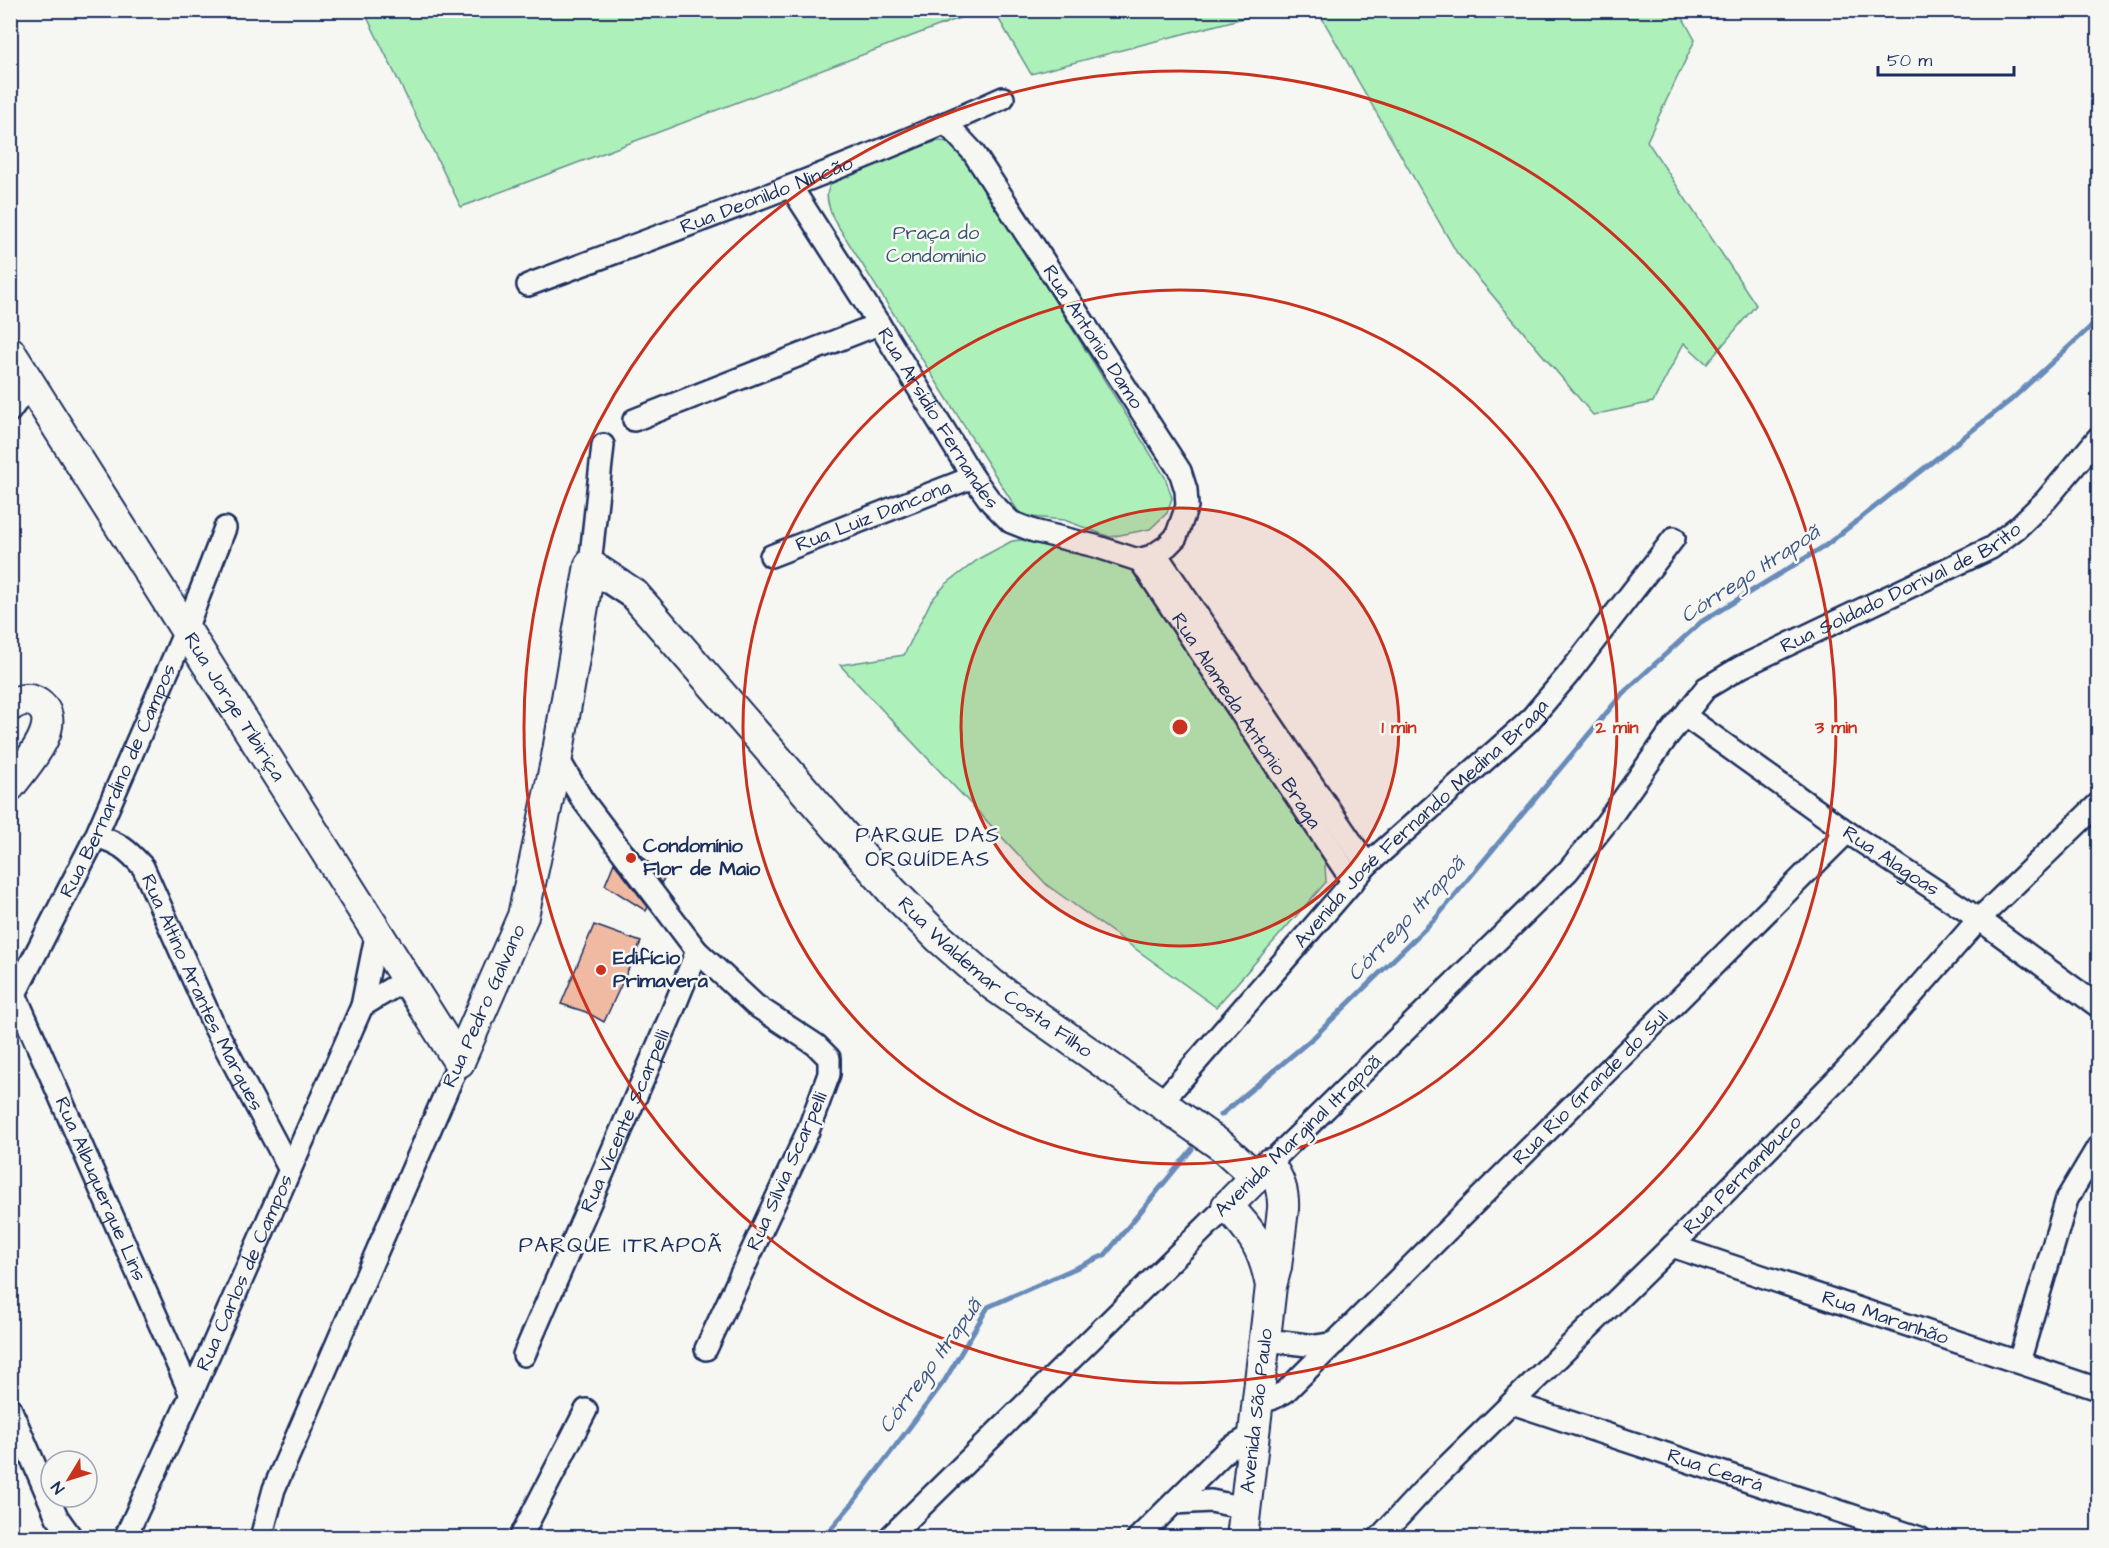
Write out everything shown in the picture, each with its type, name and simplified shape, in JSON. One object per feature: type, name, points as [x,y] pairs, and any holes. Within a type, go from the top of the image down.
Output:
[{"type":"main road","name":"Rua Jorge Tibiriça","points":[[10,352],[459,1062]]},
{"type":"main road","name":"Rua Pedro Galvano","points":[[459,1062],[524,916],[557,757],[590,565]]},
{"type":"main road","name":"Rua Waldemar Costa Filho","points":[[590,565],[634,594],[892,891],[939,938],[993,985],[1223,1148],[1263,1171]]},
{"type":"main road","points":[[10,705],[20,700],[30,700],[45,710],[48,730],[10,786]]},
{"type":"main road","name":"Avenida Marginal Itrapoã","points":[[1227,1206],[1263,1171]]},
{"type":"main road","name":"Avenida São Paulo","points":[[1242,1538],[1271,1286],[1280,1244],[1284,1200],[1279,1179],[1263,1171]]},
{"type":"main road","name":"Avenida São Paulo","points":[[1227,1206],[1253,1234],[1262,1250],[1271,1286]]},
{"type":"street","name":"Rua Deonildo Nincão","points":[[528,285],[791,187],[1003,98]]},
{"type":"street","name":"Rua Antonio Damo","points":[[946,123],[973,152],[1180,471],[1186,490],[1186,506],[1176,537],[1149,556]]},
{"type":"street","name":"Rua Arsídio Fernandes","points":[[791,187],[991,502],[1011,522],[1034,531],[1149,556]]},
{"type":"street","points":[[634,420],[879,324]]},
{"type":"street","points":[[10,411],[30,383]]},
{"type":"street","name":"Rua Soldado Dorival de Brito","points":[[1685,716],[1706,688],[1741,667],[1991,548],[2018,527],[2046,500],[2098,438]]},
{"type":"street","name":"Rua Pedro Galvano","points":[[590,565],[603,445]]},
{"type":"street","name":"Rua Luiz Dancona","points":[[771,556],[973,477]]},
{"type":"street","name":"Rua Bernardino de Campos","points":[[13,989],[96,836],[186,628],[225,528]]},
{"type":"street","name":"Avenida José Fernando Medina Braga","points":[[1160,1104],[1367,865],[1528,722],[1567,676],[1674,538]]},
{"type":"street","name":"Rua Alameda Antonio Braga","points":[[1149,556],[1367,865]]},
{"type":"street","name":"Rua Alameda Antonio Braga","points":[[1149,556],[1353,882]]},
{"type":"street","name":"Rua Alagoas","points":[[1685,716],[1847,832],[1979,920],[2098,1004]]},
{"type":"street","name":"Avenida Marginal Itrapoã","points":[[1263,1171],[1568,871],[1685,716]]},
{"type":"street","name":"Rua Sílvia Scarpelli","points":[[557,757],[582,799],[697,951],[755,1005],[816,1045],[829,1058],[829,1074],[808,1131],[706,1349]]},
{"type":"street","points":[[549,796],[582,799]]},
{"type":"street","name":"Rua Pernambuco","points":[[1379,1538],[1429,1484],[1672,1246],[1850,1065],[1979,920],[2098,804]]},
{"type":"street","name":"Rua Rio Grande do Sul","points":[[1258,1401],[1271,1399],[1285,1392],[1847,832]]},
{"type":"street","name":"Rua Altino Arantes Marques","points":[[96,836],[115,842],[127,850],[143,867],[214,1026],[289,1168]]},
{"type":"street","name":"Rua Carlos de Campos","points":[[125,1538],[191,1395],[362,1006],[377,931]]},
{"type":"street","name":"Rua Vicente Scarpelli","points":[[524,1355],[672,1015],[697,951]]},
{"type":"street","points":[[362,1006],[392,988],[409,982]]},
{"type":"street","name":"Rua Albuquerque Lins","points":[[13,989],[191,1395]]},
{"type":"street","name":"Rua Pedro Galvano","points":[[261,1538],[274,1490],[459,1062]]},
{"type":"street","points":[[2019,1362],[2067,1198],[2098,1147]]},
{"type":"street","name":"Avenida Marginal Itrapoã","points":[[890,1538],[1227,1206]]},
{"type":"street","name":"Rua Maranhão","points":[[1672,1246],[2098,1389]]},
{"type":"street","points":[[1265,1340],[1316,1346],[1335,1343]]},
{"type":"street","name":"Rua Ceará","points":[[1512,1403],[1920,1538]]},
{"type":"street","points":[[10,1408],[57,1517],[72,1538]]},
{"type":"street","points":[[520,1538],[586,1410]]},
{"type":"street","points":[[1138,1538],[1228,1449],[1254,1434]]},
{"type":"street","points":[[1174,1503],[1211,1501],[1245,1508]]},
{"type":"green space","points":[[364,11],[978,11],[461,207]]},
{"type":"green space","points":[[994,11],[1270,11],[1031,74]]},
{"type":"green space","points":[[1318,11],[1679,11],[1695,40],[1647,141],[1756,305],[1707,364],[1684,343],[1653,402],[1593,415],[1457,253]]},
{"type":"green space","name":"Praça do Condomínio","points":[[938,141],[951,142],[963,154],[1165,477],[1172,498],[1167,513],[1150,529],[1110,537],[1064,520],[1021,516],[833,218],[827,193],[831,183],[842,172]]},
{"type":"green space","points":[[1029,539],[1089,550],[1144,574],[1324,849],[1326,882],[1216,1007],[1047,885],[840,665],[904,655],[931,601],[946,584],[980,558],[1012,541]]},
{"type":"building","points":[[633,846],[664,879],[661,883]]},
{"type":"building","points":[[614,863],[648,907],[646,911],[605,885]]},
{"type":"building","name":"Edifício Primavera","points":[[594,925],[641,942],[604,1022],[586,1012],[561,1004]]},
{"type":"waterway","name":"Córrego Itrapoã","points":[[1221,1115],[1314,1037],[1436,918],[1623,693],[1701,622],[1825,546],[2011,400],[2098,320]]},
{"type":"waterway","name":"Córrego Itrapuã","points":[[823,1538],[852,1504],[945,1380],[988,1307],[1105,1255],[1192,1149]]},
{"type":"place","name":"Condomínio Flor de Maio","points":[[631,858]]},
{"type":"place","name":"Edifício Primavera","points":[[601,970]]},
{"type":"district","name":"PARQUE DAS ORQUÍDEAS","points":[[928,847]]},
{"type":"district","name":"PARQUE ITRAPOÃ","points":[[621,1245]]}]
